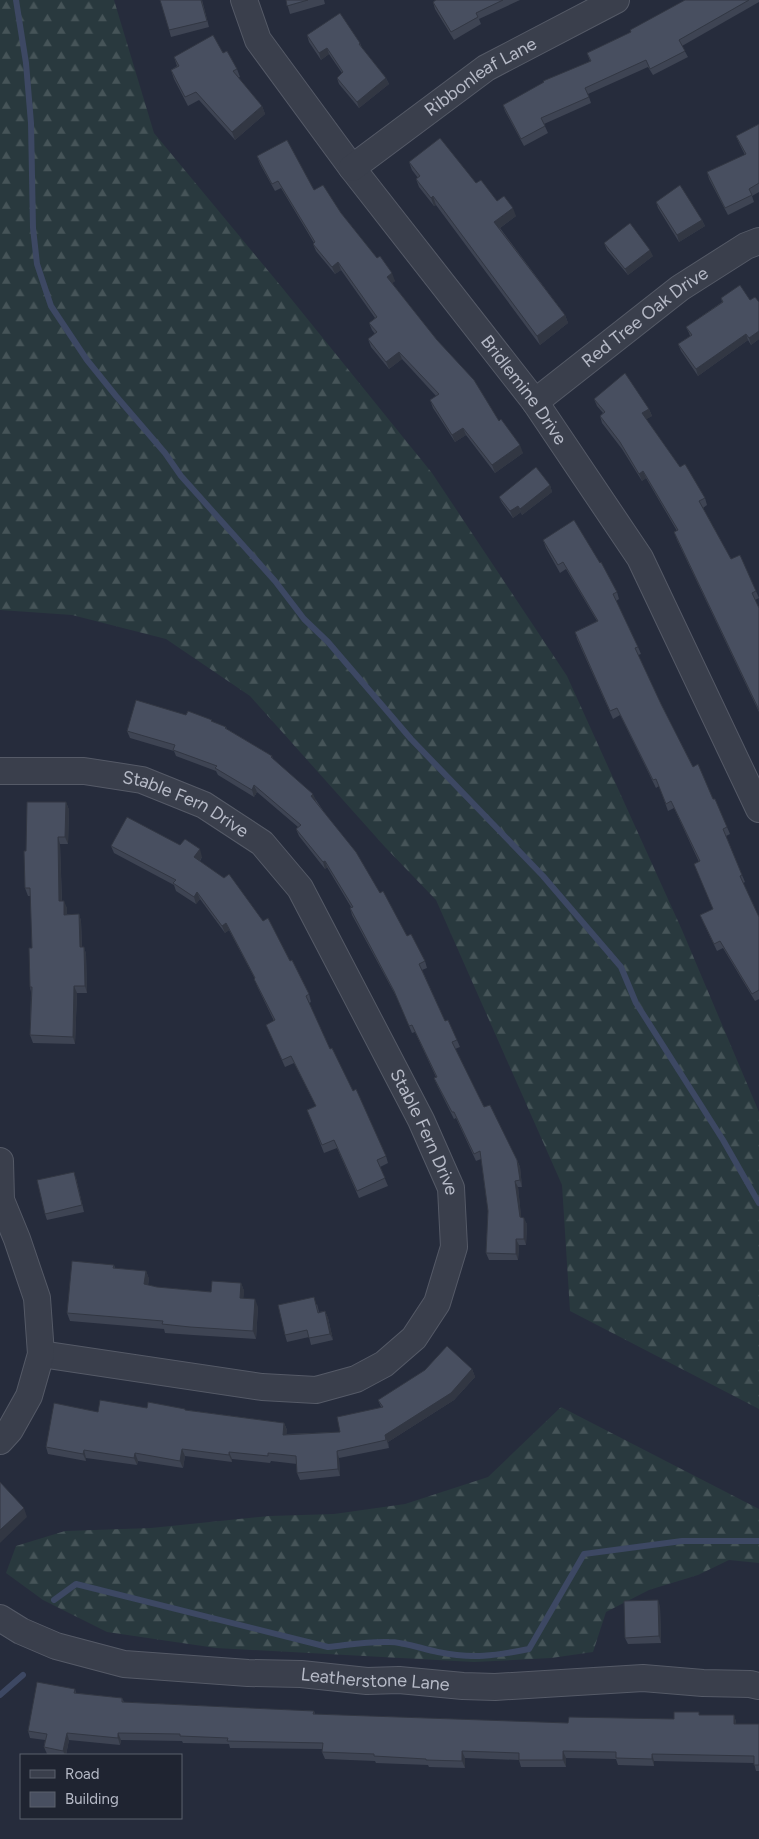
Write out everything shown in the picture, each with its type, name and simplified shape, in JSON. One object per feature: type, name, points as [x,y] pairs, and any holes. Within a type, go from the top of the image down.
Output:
[{"type":"street","name":"Bridlemine Drive","points":[[244,0],[258,40],[352,168],[535,402],[640,558],[759,809]]},
{"type":"street","name":"Ribbonleaf Lane","points":[[352,168],[486,68],[616,0]]},
{"type":"street","name":"Red Tree Oak Drive","points":[[535,402],[680,288],[746,246],[759,240]]},
{"type":"street","name":"Stable Fern Drive","points":[[0,771],[84,771],[142,780],[204,804],[262,843],[300,888],[421,1120],[452,1188],[454,1247],[437,1303],[414,1338],[384,1364],[356,1379],[316,1390],[262,1387],[41,1354]]},
{"type":"street","points":[[0,1161],[1,1200],[38,1298],[41,1354],[29,1396],[10,1430],[0,1441]]},
{"type":"street","name":"Leatherstone Lane","points":[[0,1618],[21,1631],[56,1646],[124,1664],[248,1673],[301,1674],[367,1681],[399,1680],[463,1686],[494,1687],[643,1678],[759,1686]]},
{"type":"green space","points":[[0,0],[114,0],[154,133],[432,473],[567,676],[682,930],[759,1112],[759,1409],[570,1311],[562,1185],[436,900],[385,847],[250,696],[166,639],[72,615],[0,610]]},
{"type":"green space","points":[[561,1407],[759,1509],[759,1563],[729,1560],[698,1575],[649,1590],[606,1612],[593,1652],[551,1658],[474,1662],[216,1648],[107,1632],[43,1600],[6,1573],[16,1546],[65,1531],[151,1528],[269,1516],[334,1514],[405,1504],[488,1477]]},
{"type":"building","points":[[160,0],[201,0],[207,21],[169,30]]},
{"type":"building","points":[[286,0],[308,0],[287,6]]},
{"type":"building","points":[[436,0],[503,0],[476,13],[478,17],[451,32],[433,2]]},
{"type":"building","points":[[685,0],[749,0],[679,40],[685,51],[650,69],[646,60],[585,88],[589,97],[541,118],[545,126],[521,139],[503,105],[543,81],[591,61],[587,53],[631,32],[630,30]]},
{"type":"building","points":[[340,13],[359,44],[386,78],[357,102],[337,78],[343,72],[327,48],[319,53],[307,35]]},
{"type":"building","points":[[213,35],[223,53],[227,51],[237,69],[233,71],[262,106],[232,132],[196,92],[185,97],[171,70],[179,66],[174,57]]},
{"type":"building","points":[[759,124],[759,183],[749,189],[752,195],[725,208],[707,172],[746,154],[736,136]]},
{"type":"building","points":[[440,138],[476,183],[481,180],[497,201],[504,196],[513,208],[494,222],[565,315],[537,336],[433,196],[431,198],[416,179],[420,176],[409,162]]},
{"type":"building","points":[[287,140],[314,190],[323,185],[341,213],[377,258],[380,256],[392,273],[387,277],[437,340],[474,380],[499,421],[501,419],[520,445],[492,465],[463,428],[452,435],[430,400],[439,394],[399,352],[386,362],[368,339],[377,332],[369,323],[377,317],[338,262],[332,267],[313,244],[315,242],[278,181],[272,184],[257,156]]},
{"type":"building","points":[[680,185],[702,220],[677,235],[656,202]]},
{"type":"building","points":[[630,223],[650,250],[625,269],[604,243]]},
{"type":"building","points":[[740,285],[750,300],[755,297],[759,302],[759,331],[749,338],[746,334],[696,369],[678,344],[692,335],[686,327],[723,302],[721,298]]},
{"type":"building","points":[[625,373],[649,409],[642,413],[680,467],[685,464],[705,498],[699,501],[731,559],[740,555],[756,591],[752,593],[759,608],[759,710],[674,532],[678,530],[643,471],[639,474],[620,442],[600,416],[605,412],[594,399]]},
{"type":"building","points":[[536,467],[550,485],[520,509],[518,506],[510,511],[499,497]]},
{"type":"building","points":[[574,520],[601,562],[617,592],[613,594],[638,647],[635,648],[661,704],[693,767],[698,764],[727,827],[723,829],[742,875],[740,876],[759,917],[759,990],[752,994],[720,941],[714,944],[700,915],[713,909],[694,864],[700,861],[671,801],[666,804],[656,779],[653,780],[617,708],[610,711],[575,632],[598,621],[563,562],[558,565],[543,540]]},
{"type":"building","points":[[136,700],[186,715],[188,711],[212,720],[272,756],[313,794],[311,796],[356,852],[380,893],[383,891],[407,936],[411,934],[425,961],[419,964],[445,1021],[448,1020],[457,1040],[452,1042],[484,1107],[490,1105],[517,1160],[520,1180],[515,1181],[520,1217],[524,1218],[524,1239],[516,1239],[516,1254],[486,1253],[488,1211],[480,1151],[474,1154],[454,1112],[452,1112],[434,1078],[437,1077],[412,1025],[409,1026],[394,991],[350,908],[353,907],[325,861],[323,862],[296,829],[301,825],[254,785],[252,790],[215,768],[217,766],[173,750],[175,745],[127,731]]},
{"type":"building","points":[[27,802],[66,802],[65,837],[58,837],[59,901],[64,901],[64,915],[79,914],[80,947],[84,947],[85,986],[74,986],[73,1037],[30,1035],[32,987],[30,987],[29,948],[32,948],[30,888],[25,888],[24,851],[26,851]]},
{"type":"building","points":[[127,817],[180,845],[185,839],[200,849],[194,857],[224,878],[229,874],[263,921],[268,918],[309,994],[306,996],[330,1049],[332,1048],[353,1091],[356,1089],[386,1156],[377,1160],[385,1178],[357,1191],[334,1140],[322,1145],[307,1110],[316,1106],[291,1056],[282,1060],[266,1025],[275,1020],[226,923],[222,926],[197,892],[194,897],[173,883],[176,880],[111,846]]},
{"type":"building","points":[[74,1172],[82,1205],[45,1214],[37,1180]]},
{"type":"building","points":[[72,1261],[114,1265],[113,1268],[146,1271],[144,1284],[157,1287],[211,1292],[212,1281],[241,1283],[240,1298],[255,1299],[253,1331],[190,1327],[162,1324],[163,1321],[67,1313]]},
{"type":"building","points":[[314,1297],[318,1313],[325,1311],[330,1334],[309,1338],[307,1330],[285,1335],[278,1305]]},
{"type":"building","points":[[447,1346],[472,1369],[451,1393],[385,1435],[386,1440],[337,1451],[338,1469],[297,1473],[296,1456],[268,1453],[268,1456],[229,1452],[229,1455],[182,1449],[180,1461],[135,1453],[134,1458],[84,1450],[83,1454],[46,1447],[54,1403],[98,1412],[100,1400],[147,1408],[148,1402],[185,1410],[284,1423],[283,1435],[340,1432],[337,1417],[383,1407],[378,1400],[425,1370]]},
{"type":"building","points":[[0,1482],[24,1508],[0,1530]]},
{"type":"building","points":[[658,1600],[659,1636],[625,1638],[624,1601]]},
{"type":"building","points":[[37,1682],[75,1689],[74,1693],[122,1698],[122,1702],[314,1711],[313,1714],[568,1723],[569,1717],[674,1719],[674,1712],[699,1712],[699,1715],[734,1715],[734,1724],[759,1724],[759,1765],[754,1765],[754,1756],[652,1754],[652,1759],[616,1758],[616,1752],[563,1751],[563,1760],[519,1760],[519,1753],[462,1751],[462,1761],[426,1760],[374,1756],[374,1754],[322,1752],[323,1743],[227,1741],[228,1738],[180,1736],[180,1734],[118,1733],[118,1738],[67,1733],[63,1751],[44,1747],[47,1734],[28,1731]]},
{"type":"waterway","points":[[16,0],[26,63],[31,123],[33,228],[37,264],[51,306],[87,360],[116,396],[165,453],[181,476],[275,581],[304,619],[328,642],[411,739],[543,876],[621,967],[636,1003],[723,1140],[759,1203]]},
{"type":"waterway","points":[[54,1600],[76,1584],[328,1647],[389,1642],[450,1654],[494,1655],[529,1649],[584,1554],[682,1541],[759,1541]]},
{"type":"waterway","points":[[0,1695],[23,1675]]}]
